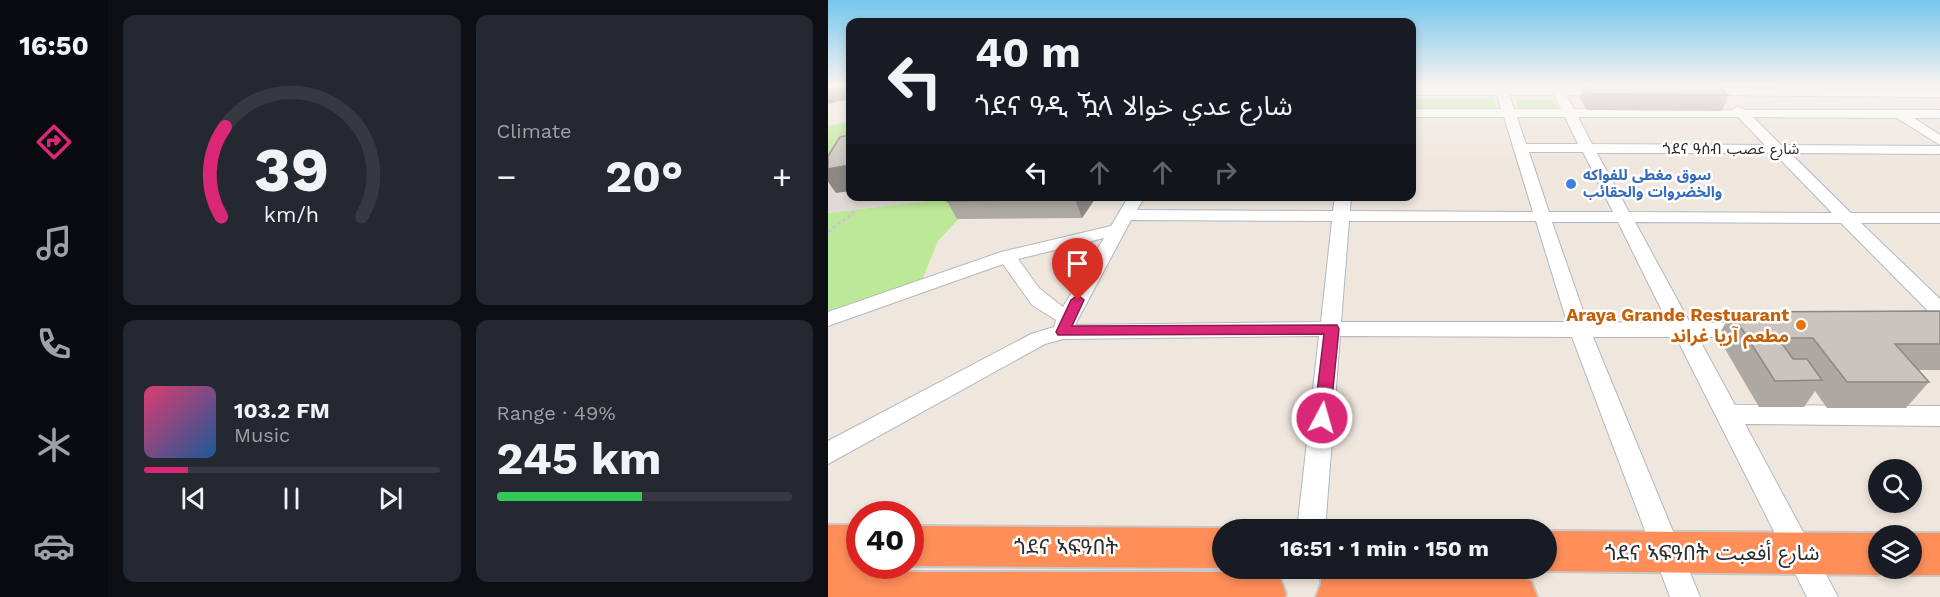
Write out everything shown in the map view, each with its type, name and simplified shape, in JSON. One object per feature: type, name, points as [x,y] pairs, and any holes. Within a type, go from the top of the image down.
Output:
[{"type":"highway","points":[[828,545],[846,545]]},
{"type":"highway","name":"ጎደና ኣፍዓበት","points":[[924,546],[1212,548]]},
{"type":"highway","name":"ጎደና ኣፍዓበት شارع أفعبت","points":[[1557,551],[1868,554]]},
{"type":"highway","points":[[1922,554],[1940,554]]},
{"type":"highway","points":[[832,594],[846,576]]},
{"type":"highway","points":[[1338,597],[1343,585],[1343,579]]},
{"type":"highway","points":[[832,594],[1224,592],[1265,586]]},
{"type":"highway","points":[[1350,597],[1383,597]]},
{"type":"highway","points":[[1396,597],[1515,597]]},
{"type":"street","points":[[1416,113],[1940,114]]},
{"type":"street","points":[[1509,113],[1545,218],[1579,329],[1685,597]]},
{"type":"street","points":[[1571,113],[1823,597]]},
{"type":"street","points":[[1742,113],[1848,218],[1936,322]]},
{"type":"street","points":[[1899,114],[1940,141]]},
{"type":"street","name":"ጎደና ዓሰብ شارع عصب","points":[[1522,148],[1940,150]]},
{"type":"street","points":[[1065,324],[1134,201]]},
{"type":"street","points":[[1312,519],[1342,207]]},
{"type":"street","points":[[828,319],[1007,255],[1123,222],[1342,207],[1545,218],[1940,218]]},
{"type":"street","points":[[1007,255],[1038,302],[1065,324]]},
{"type":"street","points":[[828,453],[1065,324],[1331,329],[1765,329]]},
{"type":"street","points":[[1726,414],[1940,416]]},
{"type":"path","points":[[828,232],[857,210]]},
{"type":"green space","points":[[846,122],[846,153],[828,156],[828,126]]},
{"type":"green space","points":[[926,201],[975,201],[938,241],[922,280],[828,314],[828,213]]},
{"type":"shaded area","points":[[841,183],[846,187],[846,201],[926,201],[828,213],[828,185]]},
{"type":"building","points":[[846,136],[846,166],[828,169],[828,156],[840,137]]},
{"type":"building","points":[[1940,311],[1940,344],[1895,344],[1929,382],[1847,382],[1813,338],[1778,338],[1793,359],[1807,359],[1822,380],[1775,381],[1731,312]]},
{"type":"place","name":"سوق مغطى للفواكه والخضروات والحقائب","points":[[1571,184]]},
{"type":"place","name":"Araya Grande Restuarant مطعم آريا غراند","points":[[1801,325]]},
{"type":"route","points":[[1078,300],[1067,317],[1063,332],[1331,329],[1322,418]]}]
